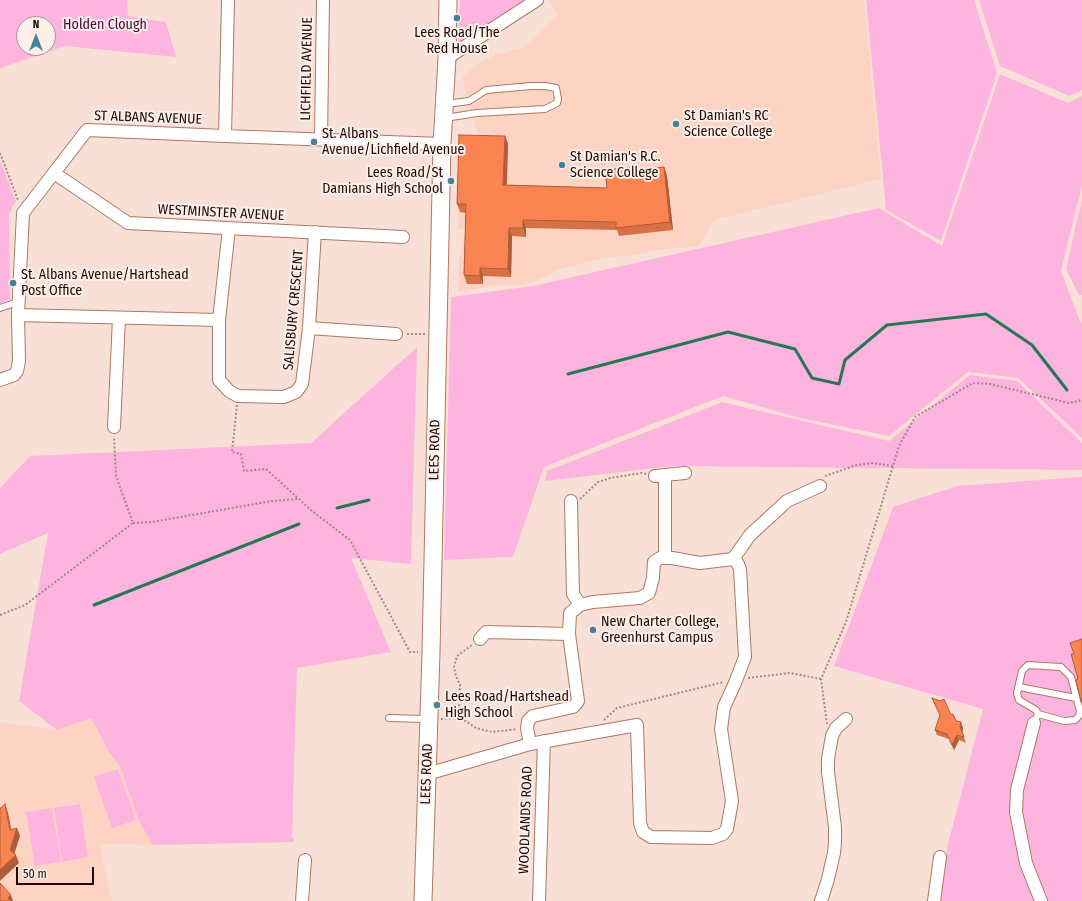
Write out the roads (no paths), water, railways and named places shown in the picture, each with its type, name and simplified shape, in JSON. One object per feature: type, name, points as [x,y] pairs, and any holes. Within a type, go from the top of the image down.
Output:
[{"type":"main road","name":"LEES ROAD","points":[[423,901],[431,653],[442,144],[447,58],[448,0]]},
{"type":"street","points":[[225,136],[228,0]]},
{"type":"street","name":"LICHFIELD AVENUE","points":[[321,139],[323,0]]},
{"type":"street","points":[[447,58],[537,0]]},
{"type":"street","name":"ST ALBANS AVENUE","points":[[18,302],[23,213],[88,130],[442,144]]},
{"type":"street","name":"WESTMINSTER AVENUE","points":[[54,173],[128,223],[403,236]]},
{"type":"street","points":[[18,315],[219,320],[229,228]]},
{"type":"street","name":"SALISBURY CRESCENT","points":[[219,320],[219,380],[229,391],[238,396],[284,397],[296,392],[302,384],[309,328],[315,232]]},
{"type":"street","points":[[0,380],[14,375],[17,371],[19,360],[18,302]]},
{"type":"street","points":[[114,427],[119,318]]},
{"type":"street","points":[[309,328],[402,334]]},
{"type":"street","points":[[665,558],[660,475],[685,472]]},
{"type":"street","points":[[530,744],[527,728],[528,721],[533,716],[574,707],[578,701],[569,634],[570,613],[580,605],[594,602],[640,598],[649,593],[653,578],[654,562],[660,558],[672,558],[700,563],[733,559],[750,535],[787,501],[820,486]]},
{"type":"street","points":[[571,501],[573,594],[580,605]]},
{"type":"street","points":[[427,774],[530,744],[636,725],[640,823],[643,832],[651,837],[712,838],[723,834],[727,828],[732,800],[721,730],[724,707],[745,657],[740,569],[737,562],[733,559]]},
{"type":"street","points":[[480,638],[486,632],[569,634]]},
{"type":"street","points":[[1036,718],[1017,790],[1016,812],[1026,864],[1041,901]]},
{"type":"street","points":[[821,901],[834,853],[835,827],[828,772],[828,759],[832,736],[836,728],[846,720]]},
{"type":"street","name":"WOODLANDS ROAD","points":[[539,901],[544,741]]},
{"type":"street","points":[[934,901],[940,857]]},
{"type":"street","points":[[302,901],[305,860]]},
{"type":"lane","points":[[545,86],[556,88],[558,99],[557,102],[545,109],[477,113],[444,111],[469,101],[486,90],[545,86]]},
{"type":"lane","points":[[0,308],[18,302]]},
{"type":"lane","points":[[1075,720],[1079,716],[1080,711],[1071,677],[1061,667],[1028,665],[1022,671],[1017,693],[1019,700],[1036,710],[1036,718],[1064,721],[1075,720],[1082,723]]},
{"type":"lane","points":[[1019,687],[1076,698]]},
{"type":"lane","points":[[389,718],[429,719]]},
{"type":"waterway","points":[[568,374],[728,332],[795,349],[812,378],[839,384],[845,360],[887,325],[986,314],[1032,345],[1067,390]]},
{"type":"waterway","points":[[337,508],[369,500]]},
{"type":"waterway","points":[[94,605],[299,524]]},
{"type":"place","name":"Lees Road/The Red House","points":[[457,18]]},
{"type":"place","name":"St Damian's RC Science College","points":[[676,124]]},
{"type":"place","name":"St. Albans Avenue/Lichfield Avenue","points":[[314,142]]},
{"type":"place","name":"St Damian's R.C. Science College","points":[[562,165]]},
{"type":"place","name":"Lees Road/St Damians High School","points":[[451,181]]},
{"type":"place","name":"St. Albans Avenue/Hartshead Post Office","points":[[13,283]]},
{"type":"place","name":"New Charter College, Greenhurst Campus","points":[[593,630]]},
{"type":"place","name":"Lees Road/Hartshead High School","points":[[437,705]]},
{"type":"park label","name":"Holden Clough","points":[[105,25]]}]
